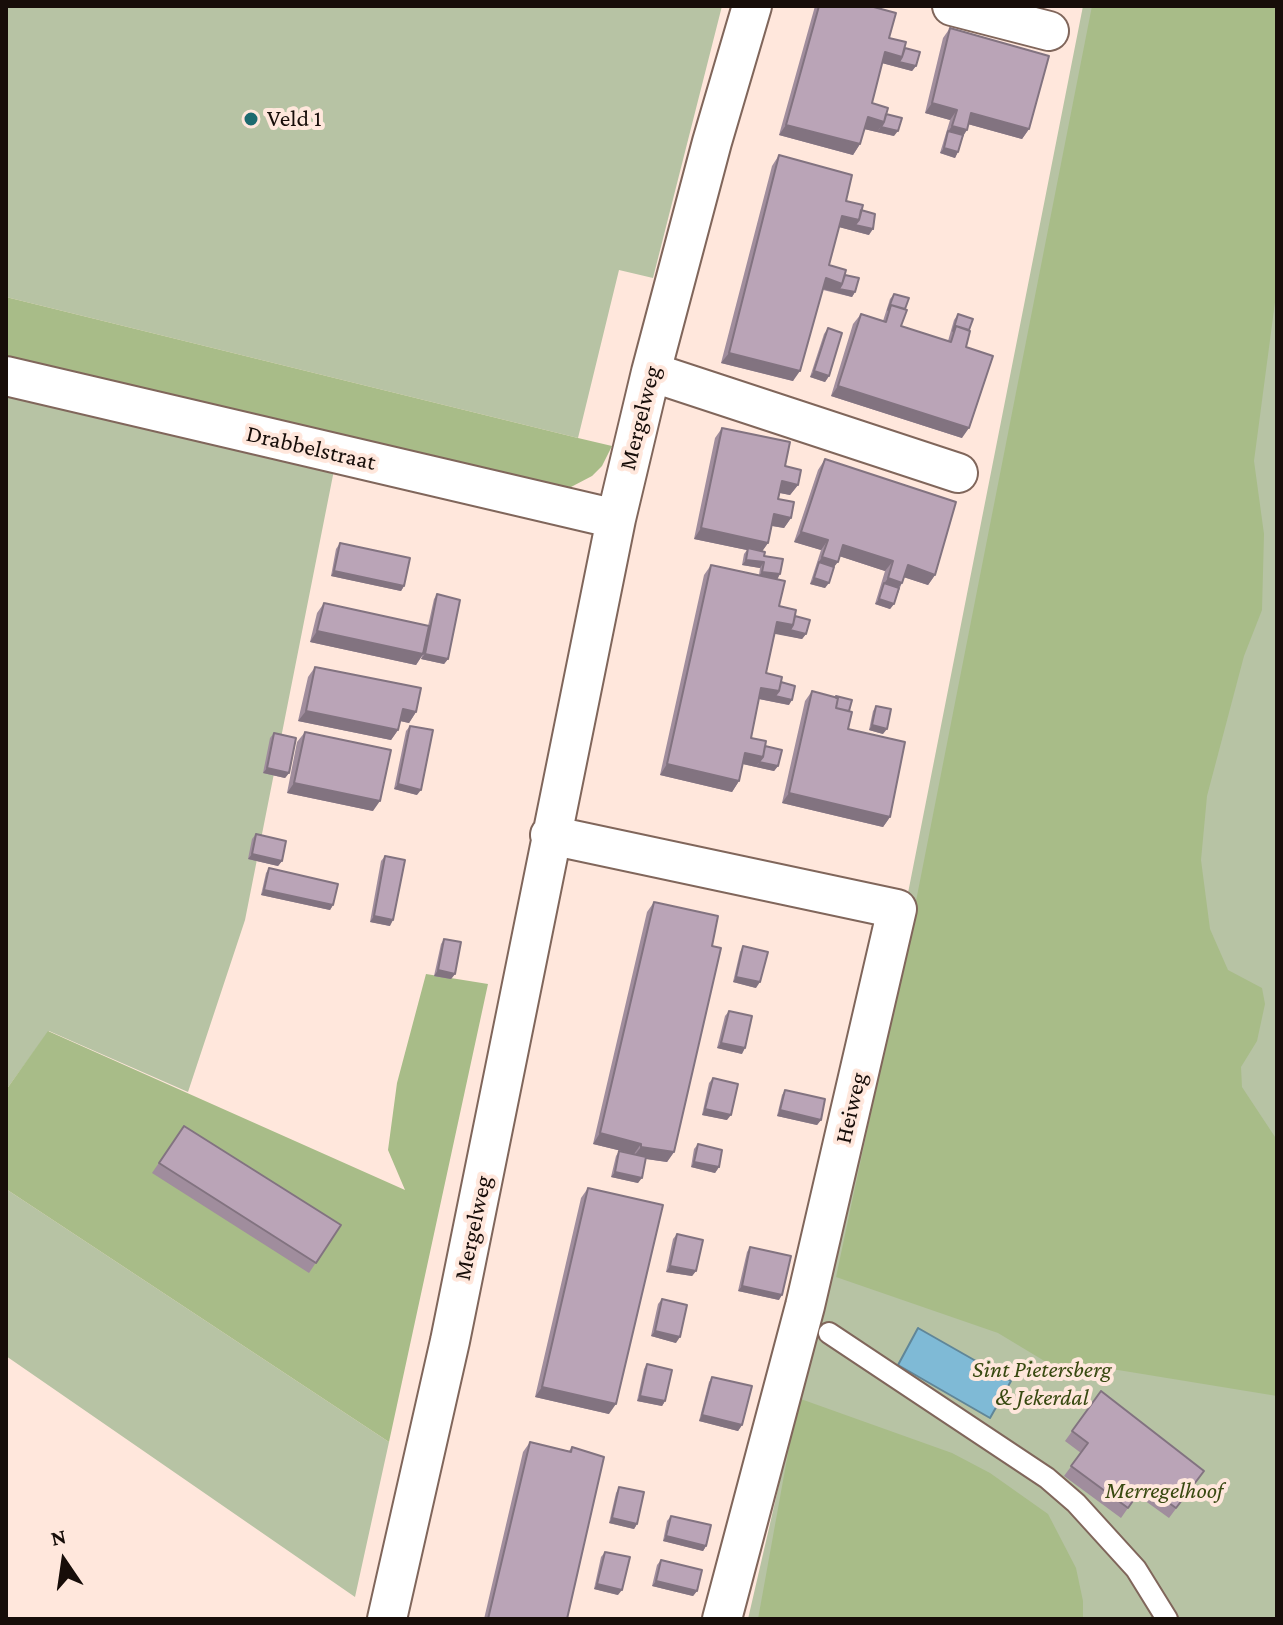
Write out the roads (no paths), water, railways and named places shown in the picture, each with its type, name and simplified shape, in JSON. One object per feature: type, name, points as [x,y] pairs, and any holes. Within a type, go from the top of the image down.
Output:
[{"type":"street","name":"Mergelweg","points":[[387,1619],[521,999],[550,835],[616,519],[651,372],[752,6]]},
{"type":"street","points":[[952,6],[1049,31]]},
{"type":"street","points":[[651,372],[958,473]]},
{"type":"street","name":"Drabbelstraat","points":[[6,376],[616,519]]},
{"type":"street","name":"Heiweg","points":[[550,835],[897,909],[817,1319],[722,1619]]},
{"type":"lane","points":[[817,1319],[1047,1478],[1076,1503],[1136,1569],[1167,1619]]},
{"type":"water","points":[[918,1328],[1011,1381],[990,1418],[898,1365]]},
{"type":"place","name":"Veld 1","points":[[251,119]]},
{"type":"park label","name":"Sint Pietersberg & Jekerdal","points":[[1042,1384]]},
{"type":"park label","name":"Merregelhoof","points":[[1164,1491]]}]
